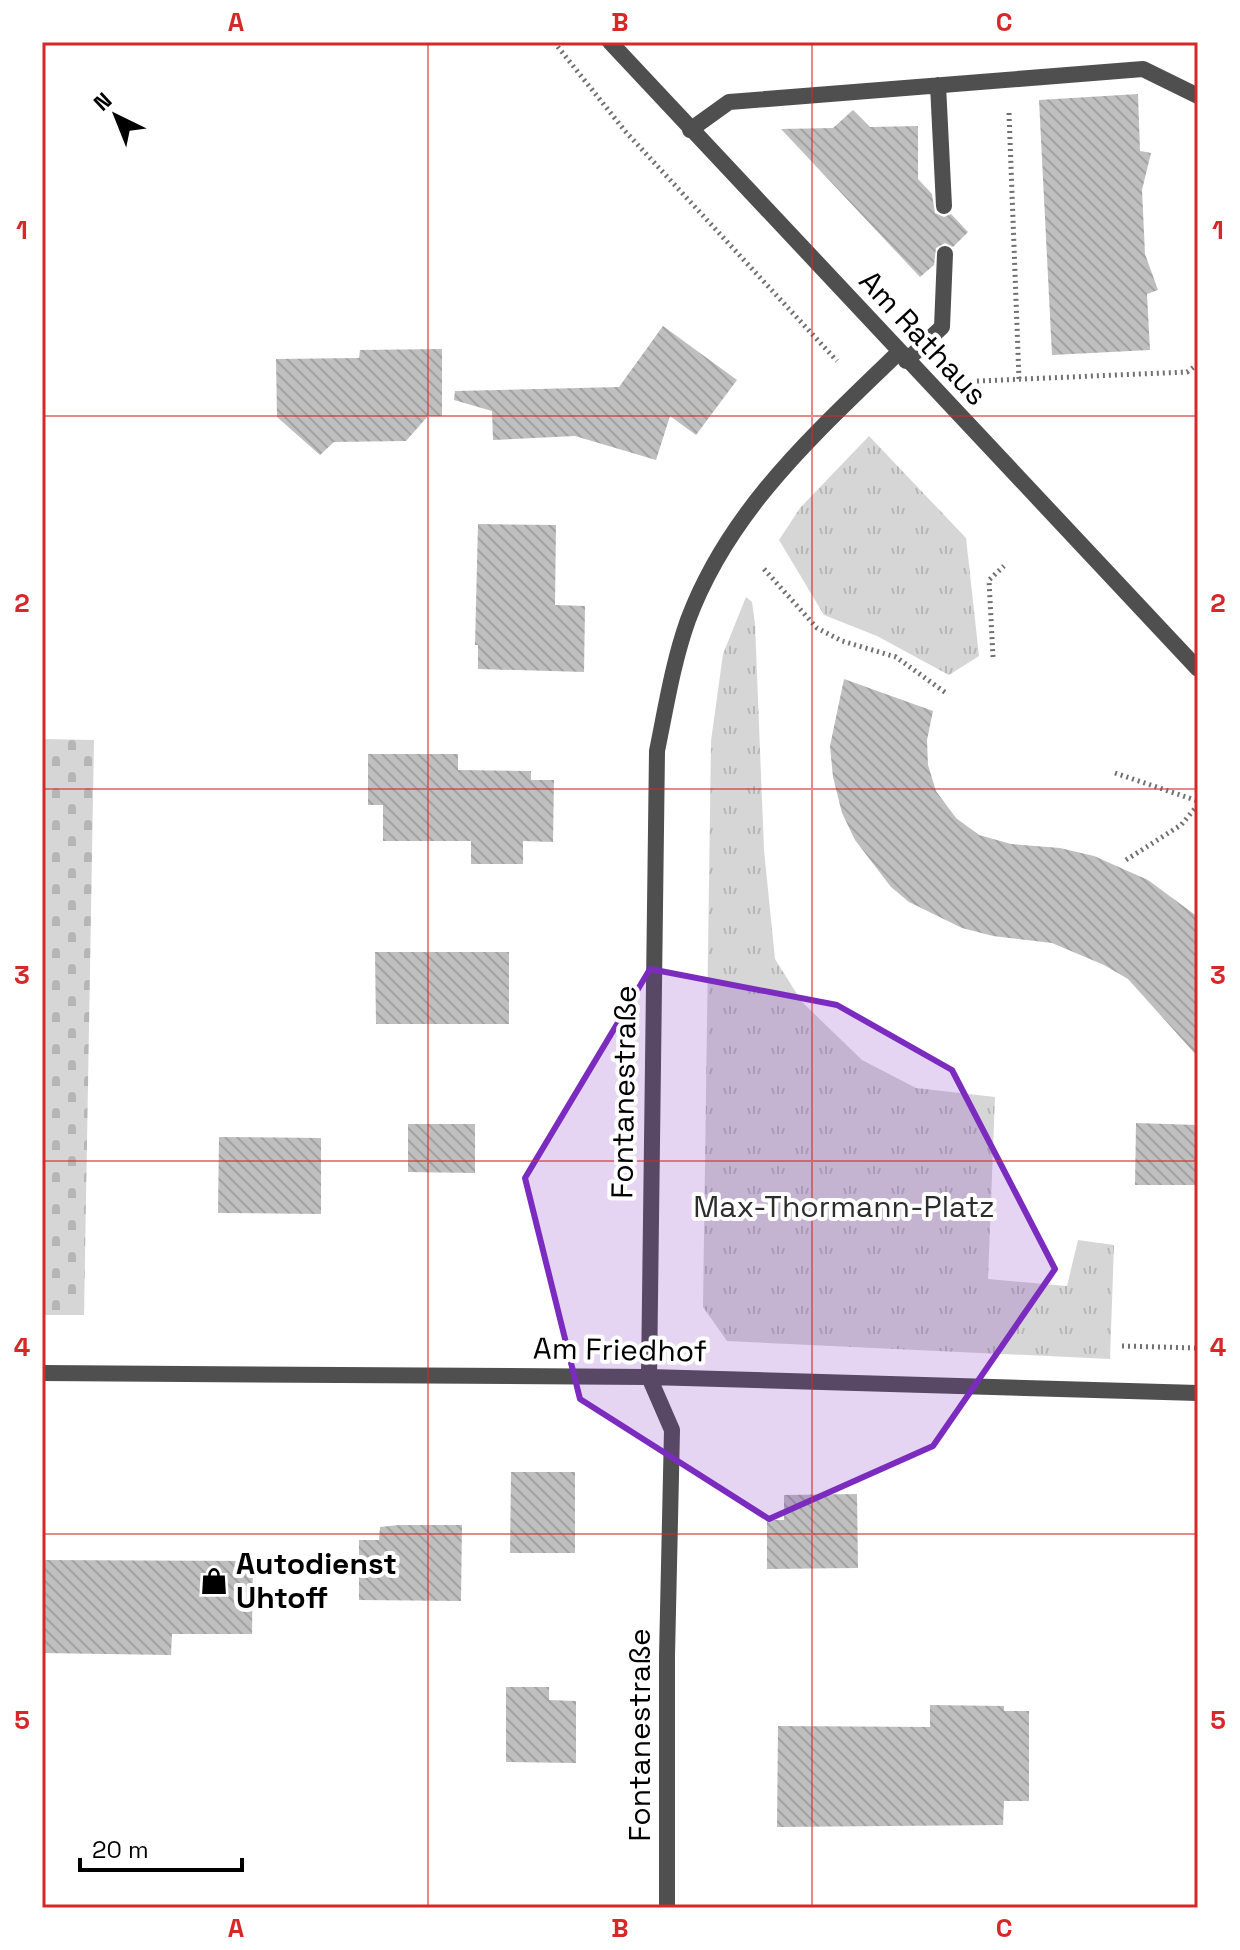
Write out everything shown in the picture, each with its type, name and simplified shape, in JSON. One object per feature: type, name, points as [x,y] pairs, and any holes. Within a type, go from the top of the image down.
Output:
[{"type":"street","name":"Am Rathaus","points":[[610,42],[1198,669]]},
{"type":"street","points":[[690,130],[729,102],[1143,69],[1198,96]]},
{"type":"street","points":[[938,85],[944,206]]},
{"type":"street","name":"Fontanestraße","points":[[667,1908],[667,1656],[672,1430],[649,1377],[657,751],[670,686],[689,619],[743,514],[792,454],[862,388],[942,327],[945,254]]},
{"type":"street","name":"Am Friedhof","points":[[42,1373],[649,1377],[1198,1393]]},
{"type":"path","points":[[554,42],[625,131],[862,388]]},
{"type":"path","points":[[1008,80],[1019,379]]},
{"type":"path","points":[[976,381],[1187,372],[1198,364]]},
{"type":"path","points":[[993,657],[989,580],[1004,566]]},
{"type":"path","points":[[764,569],[817,628],[842,641],[896,657],[946,693]]},
{"type":"path","points":[[1115,773],[1198,803],[1181,825],[1156,838],[1126,860]]},
{"type":"path","points":[[1122,1346],[1198,1348]]},
{"type":"highlighted area","points":[[650,969],[837,1005],[952,1070],[1055,1269],[933,1446],[769,1519],[580,1399],[525,1178]]},
{"type":"green space","points":[[869,436],[966,538],[979,656],[949,675],[877,636],[824,615],[779,540],[800,508]]},
{"type":"green space","name":"Max-Thormann-Platz","points":[[746,597],[752,602],[755,624],[764,850],[775,959],[802,1002],[862,1060],[916,1088],[995,1097],[988,1279],[1067,1286],[1078,1240],[1114,1245],[1110,1359],[727,1341],[703,1307],[711,741],[723,654]]},
{"type":"green space","points":[[42,739],[94,740],[84,1315],[42,1315]]},
{"type":"building","points":[[1138,94],[1140,151],[1151,153],[1142,190],[1145,254],[1158,290],[1147,294],[1150,350],[1052,355],[1039,100]]},
{"type":"building","points":[[853,110],[870,127],[918,126],[918,179],[932,194],[935,213],[944,217],[951,214],[968,232],[953,247],[945,243],[936,248],[934,265],[920,277],[781,129],[833,128]]},
{"type":"building","points":[[663,326],[737,380],[696,435],[670,416],[656,460],[575,436],[493,440],[492,411],[454,400],[455,391],[619,387]]},
{"type":"building","points":[[442,349],[442,416],[428,416],[406,441],[334,442],[320,455],[277,417],[276,359],[359,358],[360,350]]},
{"type":"building","points":[[478,524],[556,525],[555,605],[585,606],[584,672],[478,669],[478,645],[475,645]]},
{"type":"building","points":[[844,679],[933,711],[927,740],[928,765],[936,791],[956,818],[979,835],[1011,844],[1060,848],[1094,856],[1148,880],[1198,917],[1198,1057],[1128,979],[1104,965],[1052,943],[993,936],[962,928],[909,902],[891,887],[855,840],[842,813],[833,777],[830,746]]},
{"type":"building","points":[[368,754],[458,754],[458,770],[531,771],[531,780],[554,780],[553,842],[523,841],[523,864],[471,864],[471,841],[383,841],[383,805],[368,805]]},
{"type":"building","points":[[375,952],[509,952],[509,1024],[376,1024]]},
{"type":"building","points":[[1136,1123],[1198,1125],[1198,1185],[1135,1185]]},
{"type":"building","points":[[408,1124],[475,1124],[475,1173],[408,1172]]},
{"type":"building","points":[[219,1137],[321,1138],[321,1214],[218,1213]]},
{"type":"building","points":[[511,1472],[575,1472],[575,1553],[510,1553]]},
{"type":"building","points":[[857,1494],[858,1568],[767,1569],[767,1520],[784,1520],[784,1495]]},
{"type":"building","points":[[462,1525],[461,1601],[359,1600],[359,1540],[379,1540],[380,1527]]},
{"type":"building","points":[[42,1560],[253,1561],[252,1634],[172,1634],[171,1655],[42,1653]]},
{"type":"building","points":[[506,1687],[549,1687],[549,1700],[576,1701],[576,1763],[506,1762]]},
{"type":"building","points":[[930,1705],[1004,1706],[1004,1711],[1029,1711],[1029,1801],[1004,1801],[1003,1825],[777,1827],[778,1726],[930,1727]]},
{"type":"place","name":"Autodienst Uhtoff","points":[[214,1581]]}]
